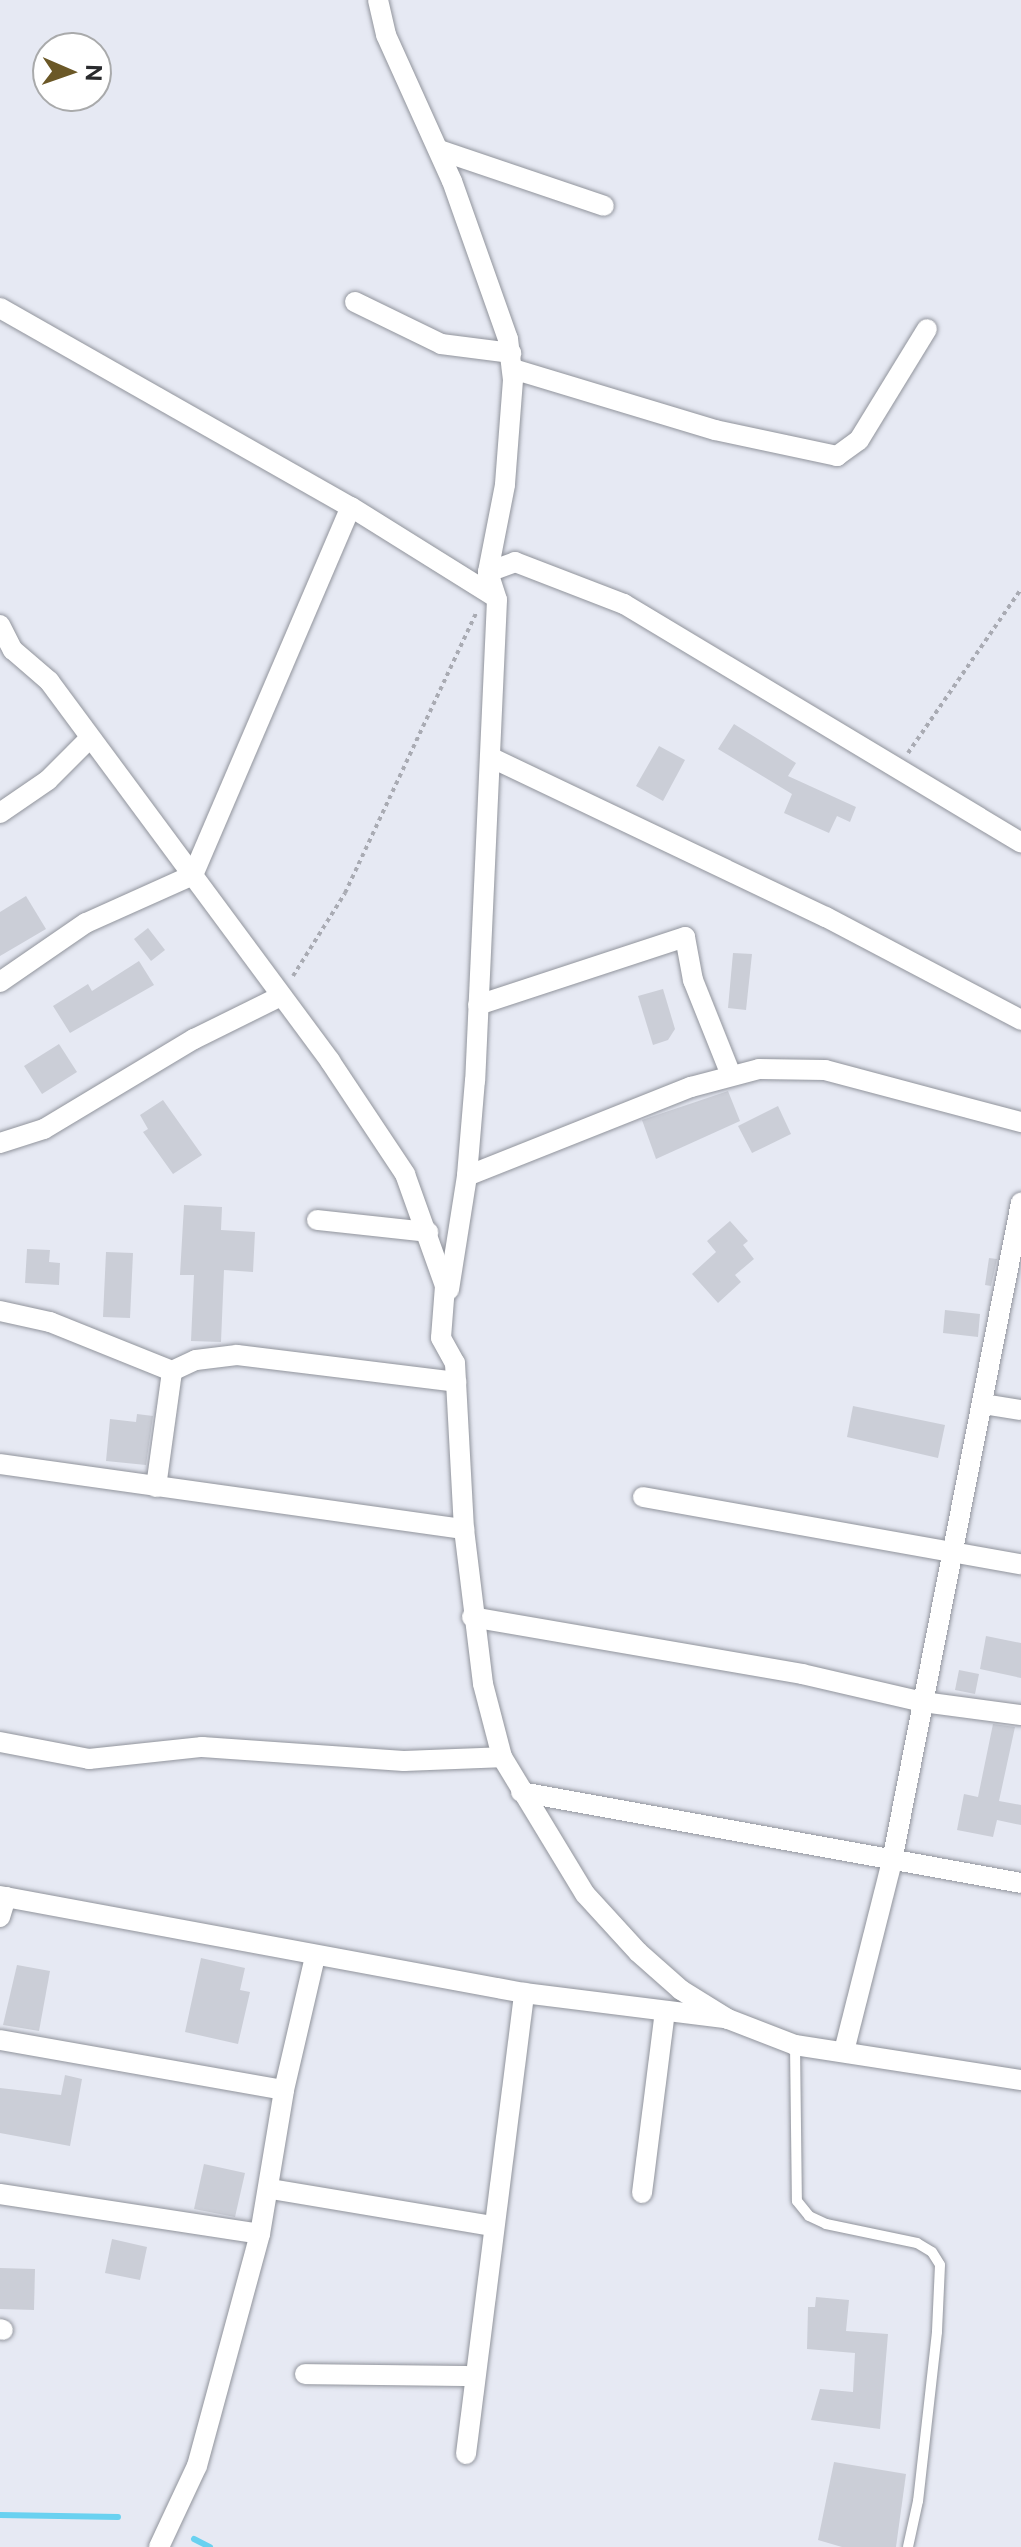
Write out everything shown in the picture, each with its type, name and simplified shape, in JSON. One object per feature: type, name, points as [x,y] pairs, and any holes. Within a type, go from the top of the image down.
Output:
[{"type":"street","points":[[378,0],[386,35],[439,150],[512,361],[505,485],[491,587],[490,757],[467,1176],[441,1338]]},
{"type":"street","points":[[439,150],[604,206]]},
{"type":"street","points":[[355,302],[441,344],[512,361],[715,430],[837,456],[859,440],[927,329]]},
{"type":"street","points":[[0,308],[491,587]]},
{"type":"street","points":[[0,982],[86,923],[193,875],[351,507]]},
{"type":"street","points":[[491,587],[515,562],[624,604],[791,700],[895,772],[969,809],[1021,843]]},
{"type":"street","points":[[0,625],[7,653],[49,681],[370,1117],[405,1174],[445,1286],[441,1338],[455,1363],[472,1617],[502,1757],[585,1894],[638,1952],[681,1990],[728,2019],[795,2045],[1021,2080]]},
{"type":"street","points":[[0,813],[48,780],[90,738]]},
{"type":"street","points":[[490,757],[826,917],[1021,1020]]},
{"type":"street","points":[[478,1005],[685,937],[693,980],[731,1075]]},
{"type":"street","points":[[0,1143],[44,1129],[194,1039],[281,996]]},
{"type":"street","points":[[467,1176],[731,1075],[787,1066],[825,1070],[1021,1122]]},
{"type":"street","points":[[844,2051],[892,1861],[983,1404],[1015,1263],[1021,1203]]},
{"type":"street","points":[[317,1220],[428,1232]]},
{"type":"street","points":[[0,1311],[50,1322],[172,1371],[196,1360],[237,1355],[456,1382]]},
{"type":"street","points":[[156,1487],[172,1371]]},
{"type":"street","points":[[983,1404],[1021,1410]]},
{"type":"street","points":[[0,1464],[464,1529]]},
{"type":"street","points":[[643,1497],[1021,1564]]},
{"type":"street","points":[[472,1617],[802,1674],[923,1702],[1021,1715]]},
{"type":"street","points":[[0,1742],[89,1759],[202,1747],[404,1761],[502,1757]]},
{"type":"street","points":[[521,1792],[1021,1883]]},
{"type":"street","points":[[2,1903],[524,1993],[728,2019]]},
{"type":"street","points":[[159,2547],[197,2466],[260,2234],[271,2189],[284,2090],[315,1957]]},
{"type":"street","points":[[466,2454],[524,1993]]},
{"type":"street","points":[[642,2193],[665,2012]]},
{"type":"street","points":[[0,2040],[284,2090]]},
{"type":"street","points":[[271,2189],[493,2226]]},
{"type":"street","points":[[0,2194],[260,2234]]},
{"type":"street","points":[[305,2374],[474,2376]]},
{"type":"lane","points":[[795,2045],[797,2201],[809,2216],[826,2224],[917,2243],[932,2252],[940,2265],[937,2332],[918,2501],[908,2547]]},
{"type":"path","points":[[281,996],[352,880],[491,587]]},
{"type":"path","points":[[895,772],[1021,589]]},
{"type":"building","points":[[734,724],[796,763],[788,776],[856,807],[850,822],[837,816],[829,833],[784,813],[792,794],[718,749]]},
{"type":"building","points":[[659,746],[685,760],[663,801],[636,786]]},
{"type":"building","points":[[26,896],[46,929],[0,956],[0,912]]},
{"type":"building","points":[[148,928],[165,950],[151,961],[134,939]]},
{"type":"building","points":[[733,953],[752,954],[746,1010],[728,1008]]},
{"type":"building","points":[[139,961],[154,985],[70,1033],[53,1006],[88,984],[92,991]]},
{"type":"building","points":[[663,989],[675,1029],[668,1040],[653,1045],[638,996]]},
{"type":"building","points":[[59,1044],[77,1072],[42,1094],[24,1066]]},
{"type":"building","points":[[728,1091],[740,1121],[656,1159],[642,1120]]},
{"type":"building","points":[[163,1100],[202,1155],[173,1174],[143,1132],[148,1129],[140,1115]]},
{"type":"building","points":[[778,1106],[791,1134],[752,1153],[738,1126]]},
{"type":"building","points":[[184,1205],[222,1207],[221,1230],[255,1232],[253,1272],[224,1270],[221,1342],[191,1341],[194,1275],[180,1275]]},
{"type":"building","points":[[730,1221],[748,1241],[743,1245],[754,1259],[735,1275],[741,1282],[718,1303],[692,1274],[716,1252],[707,1241]]},
{"type":"building","points":[[27,1249],[50,1250],[49,1262],[60,1263],[59,1285],[25,1283]]},
{"type":"building","points":[[106,1252],[133,1253],[130,1318],[103,1317]]},
{"type":"building","points":[[989,1258],[997,1259],[991,1286],[985,1285]]},
{"type":"building","points":[[945,1310],[980,1314],[978,1337],[943,1333]]},
{"type":"building","points":[[853,1406],[945,1425],[938,1458],[847,1437]]},
{"type":"building","points":[[137,1414],[153,1416],[146,1465],[106,1461],[110,1419],[136,1422]]},
{"type":"building","points":[[986,1636],[1021,1643],[1021,1678],[980,1669]]},
{"type":"building","points":[[959,1670],[979,1674],[975,1694],[955,1690]]},
{"type":"building","points":[[993,1724],[1015,1727],[999,1801],[1021,1805],[1021,1825],[997,1820],[993,1837],[957,1830],[964,1794],[978,1797]]},
{"type":"building","points":[[201,1958],[245,1968],[240,1990],[250,1992],[238,2044],[185,2032]]},
{"type":"building","points":[[17,1965],[50,1971],[39,2031],[3,2025]]},
{"type":"building","points":[[65,2075],[82,2079],[70,2146],[0,2133],[0,2088],[61,2095]]},
{"type":"building","points":[[204,2164],[245,2173],[235,2217],[194,2209]]},
{"type":"building","points":[[112,2239],[147,2247],[140,2280],[105,2273]]},
{"type":"building","points":[[0,2268],[35,2269],[34,2310],[0,2309]]},
{"type":"building","points":[[816,2297],[849,2300],[846,2331],[888,2334],[880,2429],[811,2420],[820,2389],[853,2392],[855,2353],[807,2349],[808,2307],[815,2307]]},
{"type":"building","points":[[834,2462],[906,2474],[896,2547],[842,2547],[818,2540]]},
{"type":"waterway","points":[[0,2515],[118,2517]]},
{"type":"waterway","points":[[194,2539],[210,2547]]}]
